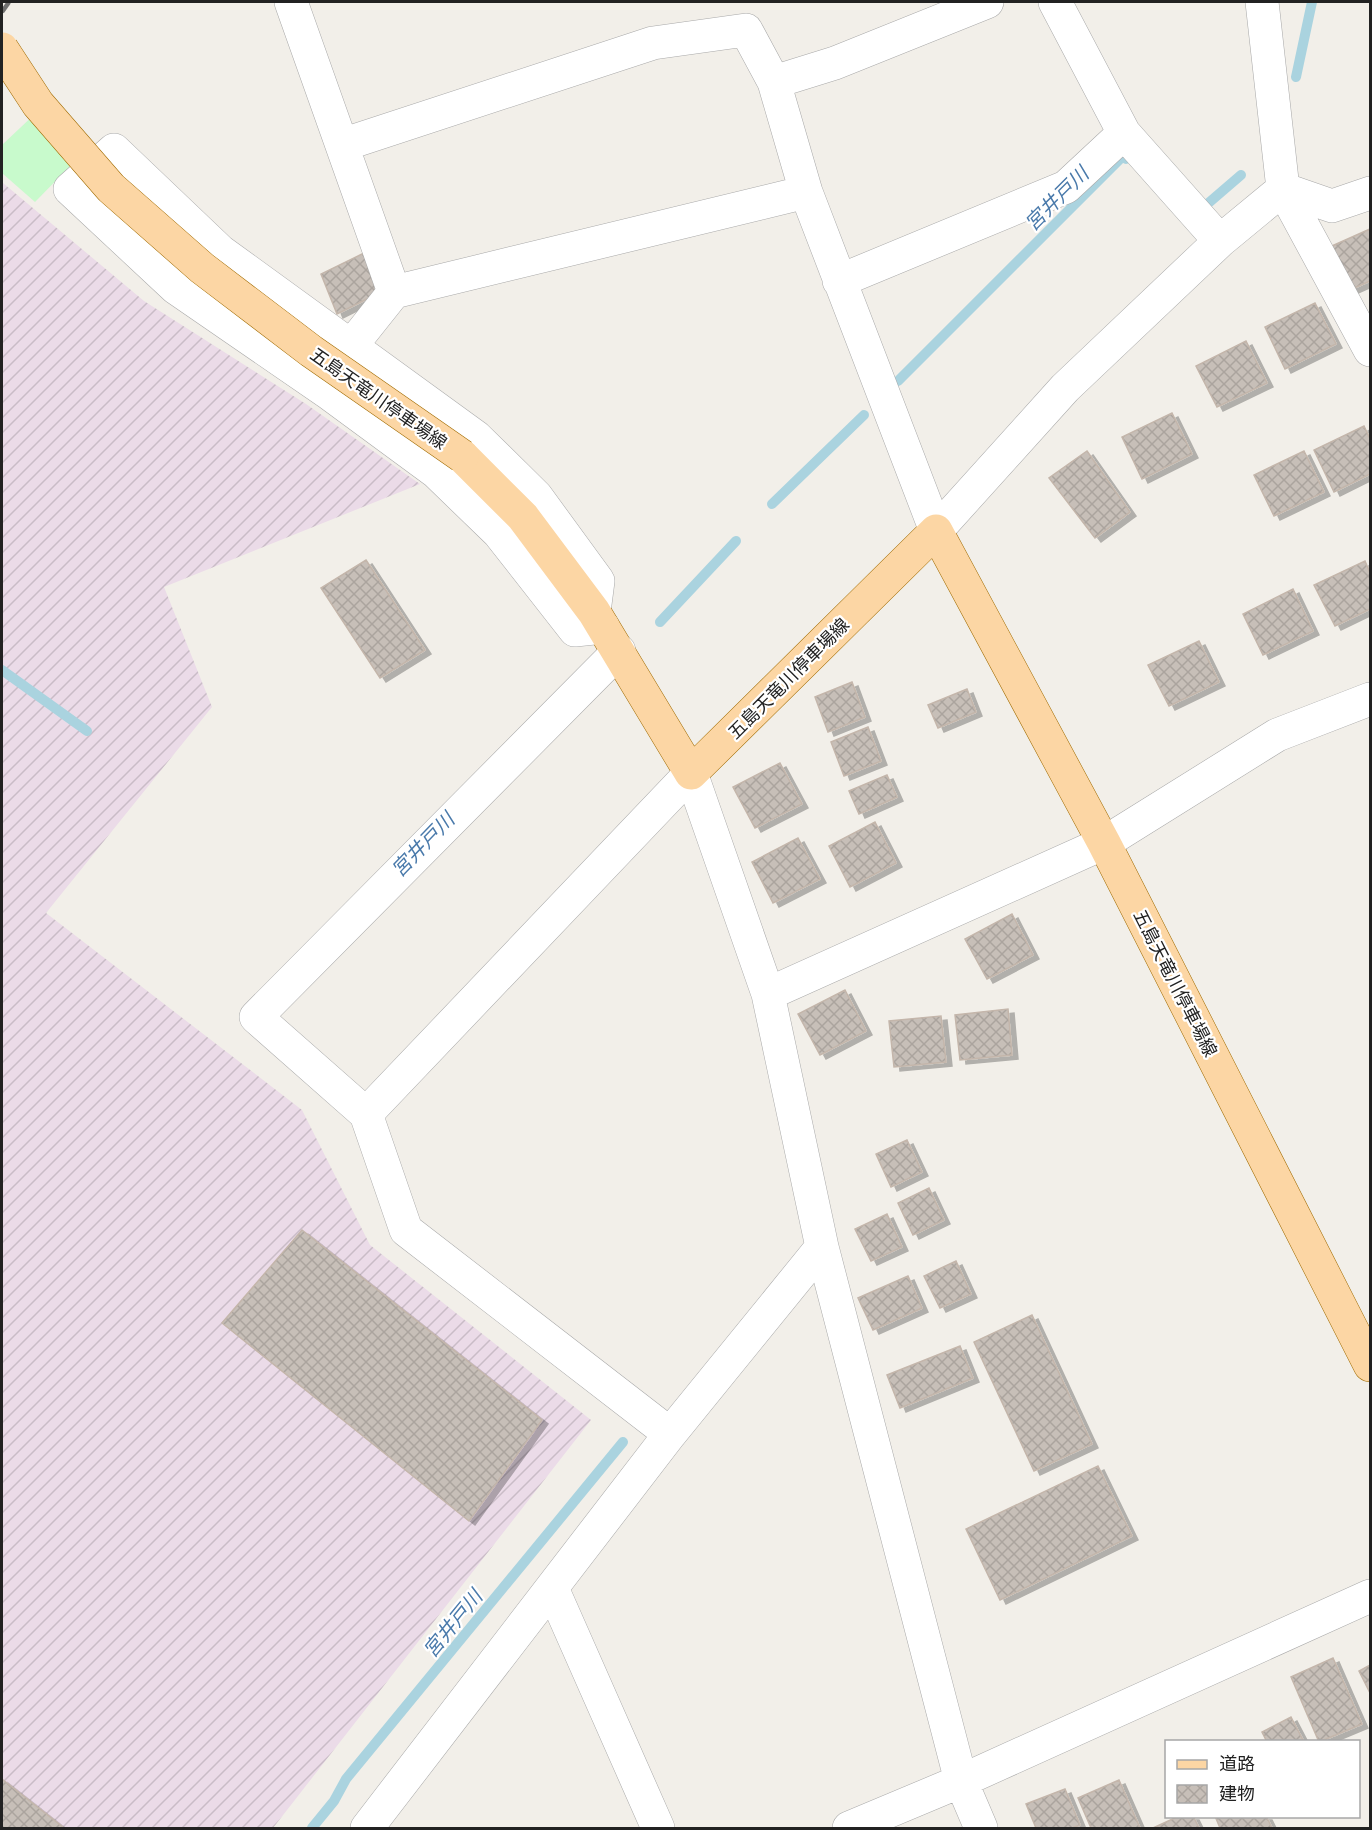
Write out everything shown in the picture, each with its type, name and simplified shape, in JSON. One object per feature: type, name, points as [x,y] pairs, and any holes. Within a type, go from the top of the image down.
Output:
[{"type":"main road","name":"五島天竜川停車場線","points":[[2,49],[38,104],[111,188],[202,268],[311,351],[462,456],[523,517],[605,630],[691,773],[936,531],[1104,843],[1371,1365]]},
{"type":"street","points":[[291,2],[394,292]]},
{"type":"street","points":[[774,82],[835,63],[987,2]]},
{"type":"street","points":[[1055,2],[1124,133],[1205,224]]},
{"type":"street","points":[[1262,2],[1283,189],[1371,350]]},
{"type":"street","points":[[342,145],[653,43],[746,30],[774,82],[806,192],[936,531],[1065,387],[1205,224],[1283,189],[1332,206],[1371,193]]},
{"type":"street","points":[[839,281],[1066,187],[1124,133]]},
{"type":"street","points":[[114,150],[220,251],[476,437],[537,496],[598,581],[605,630],[575,630],[499,532],[436,472],[330,394],[176,288],[70,189],[114,150]]},
{"type":"street","points":[[351,346],[394,292],[806,192]]},
{"type":"street","points":[[605,630],[256,1017],[366,1114],[406,1230],[670,1434]]},
{"type":"street","points":[[768,994],[1104,843],[1277,735],[1371,699]]},
{"type":"street","points":[[366,1114],[691,773],[768,994],[822,1247],[961,1781],[981,1828]]},
{"type":"street","points":[[367,1828],[670,1434],[822,1247]]},
{"type":"street","points":[[552,1588],[658,1828]]},
{"type":"street","points":[[849,1828],[961,1781],[1371,1596]]},
{"type":"shaded area","points":[[3,183],[144,301],[306,404],[420,484],[164,587],[212,707],[46,913],[302,1110],[370,1245],[591,1420],[273,1828],[2,1828]]},
{"type":"green space","points":[[38,111],[79,157],[35,202],[2,173],[2,145]]},
{"type":"building","points":[[1370,229],[1370,281],[1350,290],[1332,246]]},
{"type":"building","points":[[364,253],[379,293],[337,314],[321,274]]},
{"type":"building","points":[[1315,303],[1336,344],[1285,369],[1265,327]]},
{"type":"building","points":[[1246,341],[1267,383],[1217,407],[1196,366]]},
{"type":"building","points":[[1172,413],[1192,454],[1142,479],[1122,437]]},
{"type":"building","points":[[1364,426],[1370,439],[1370,474],[1334,492],[1314,450]]},
{"type":"building","points":[[1087,451],[1130,512],[1095,538],[1049,478]]},
{"type":"building","points":[[1304,451],[1324,492],[1274,516],[1254,475]]},
{"type":"building","points":[[366,560],[425,650],[380,678],[321,588]]},
{"type":"building","points":[[1365,561],[1370,573],[1370,609],[1335,626],[1314,585]]},
{"type":"building","points":[[1293,589],[1313,631],[1263,655],[1243,614]]},
{"type":"building","points":[[1199,641],[1219,682],[1169,706],[1148,665]]},
{"type":"building","points":[[852,682],[865,717],[828,732],[815,697]]},
{"type":"building","points":[[967,689],[976,712],[938,728],[928,705]]},
{"type":"building","points":[[868,727],[881,761],[844,776],[831,742]]},
{"type":"building","points":[[780,763],[802,804],[755,828],[733,787]]},
{"type":"building","points":[[887,775],[897,797],[859,814],[849,791]]},
{"type":"building","points":[[875,822],[896,863],[850,887],[829,846]]},
{"type":"building","points":[[798,838],[820,879],[773,903],[752,862]]},
{"type":"building","points":[[1012,914],[1033,955],[987,979],[965,939]]},
{"type":"building","points":[[845,990],[866,1031],[820,1055],[798,1014]]},
{"type":"building","points":[[1008,1009],[1012,1055],[960,1060],[955,1015]]},
{"type":"building","points":[[941,1016],[946,1062],[894,1067],[889,1021]]},
{"type":"building","points":[[907,1140],[922,1172],[891,1187],[876,1154]]},
{"type":"building","points":[[929,1188],[944,1220],[913,1235],[898,1203]]},
{"type":"building","points":[[887,1214],[902,1247],[871,1261],[855,1229]]},
{"type":"building","points":[[302,1230],[542,1420],[469,1521],[222,1323]]},
{"type":"building","points":[[956,1261],[971,1294],[940,1308],[924,1276]]},
{"type":"building","points":[[908,1276],[922,1308],[873,1330],[858,1298]]},
{"type":"building","points":[[1032,1315],[1092,1444],[1034,1471],[974,1342]]},
{"type":"building","points":[[960,1346],[973,1378],[900,1408],[887,1375]]},
{"type":"building","points":[[1098,1466],[1132,1536],[1000,1600],[966,1529]]},
{"type":"building","points":[[1333,1658],[1362,1724],[1324,1740],[1318,1740],[1291,1677]]},
{"type":"building","points":[[1370,1665],[1370,1693],[1359,1671]]},
{"type":"building","points":[[1291,1717],[1303,1740],[1266,1740],[1262,1732]]},
{"type":"building","points":[[2,1779],[64,1828],[2,1828]]},
{"type":"building","points":[[1119,1780],[1140,1828],[1091,1828],[1078,1798]]},
{"type":"building","points":[[1065,1789],[1080,1825],[1072,1828],[1036,1828],[1026,1804]]},
{"type":"building","points":[[1175,1818],[1194,1818],[1199,1828],[1153,1828]]},
{"type":"building","points":[[1216,1818],[1267,1818],[1272,1828],[1220,1828]]},
{"type":"waterway","name":"宮井戸川","points":[[1296,77],[1312,2]]},
{"type":"waterway","name":"宮井戸川","points":[[898,381],[1123,156],[1126,159]]},
{"type":"waterway","name":"宮井戸川","points":[[1198,212],[1241,175]]},
{"type":"waterway","name":"宮井戸川","points":[[772,504],[864,415]]},
{"type":"waterway","name":"宮井戸川","points":[[660,622],[736,541]]},
{"type":"waterway","points":[[2,670],[87,731]]},
{"type":"waterway","name":"宮井戸川","points":[[312,1828],[334,1801],[346,1779],[623,1442]]},
{"type":"railway","points":[[2,12],[9,2]]}]
